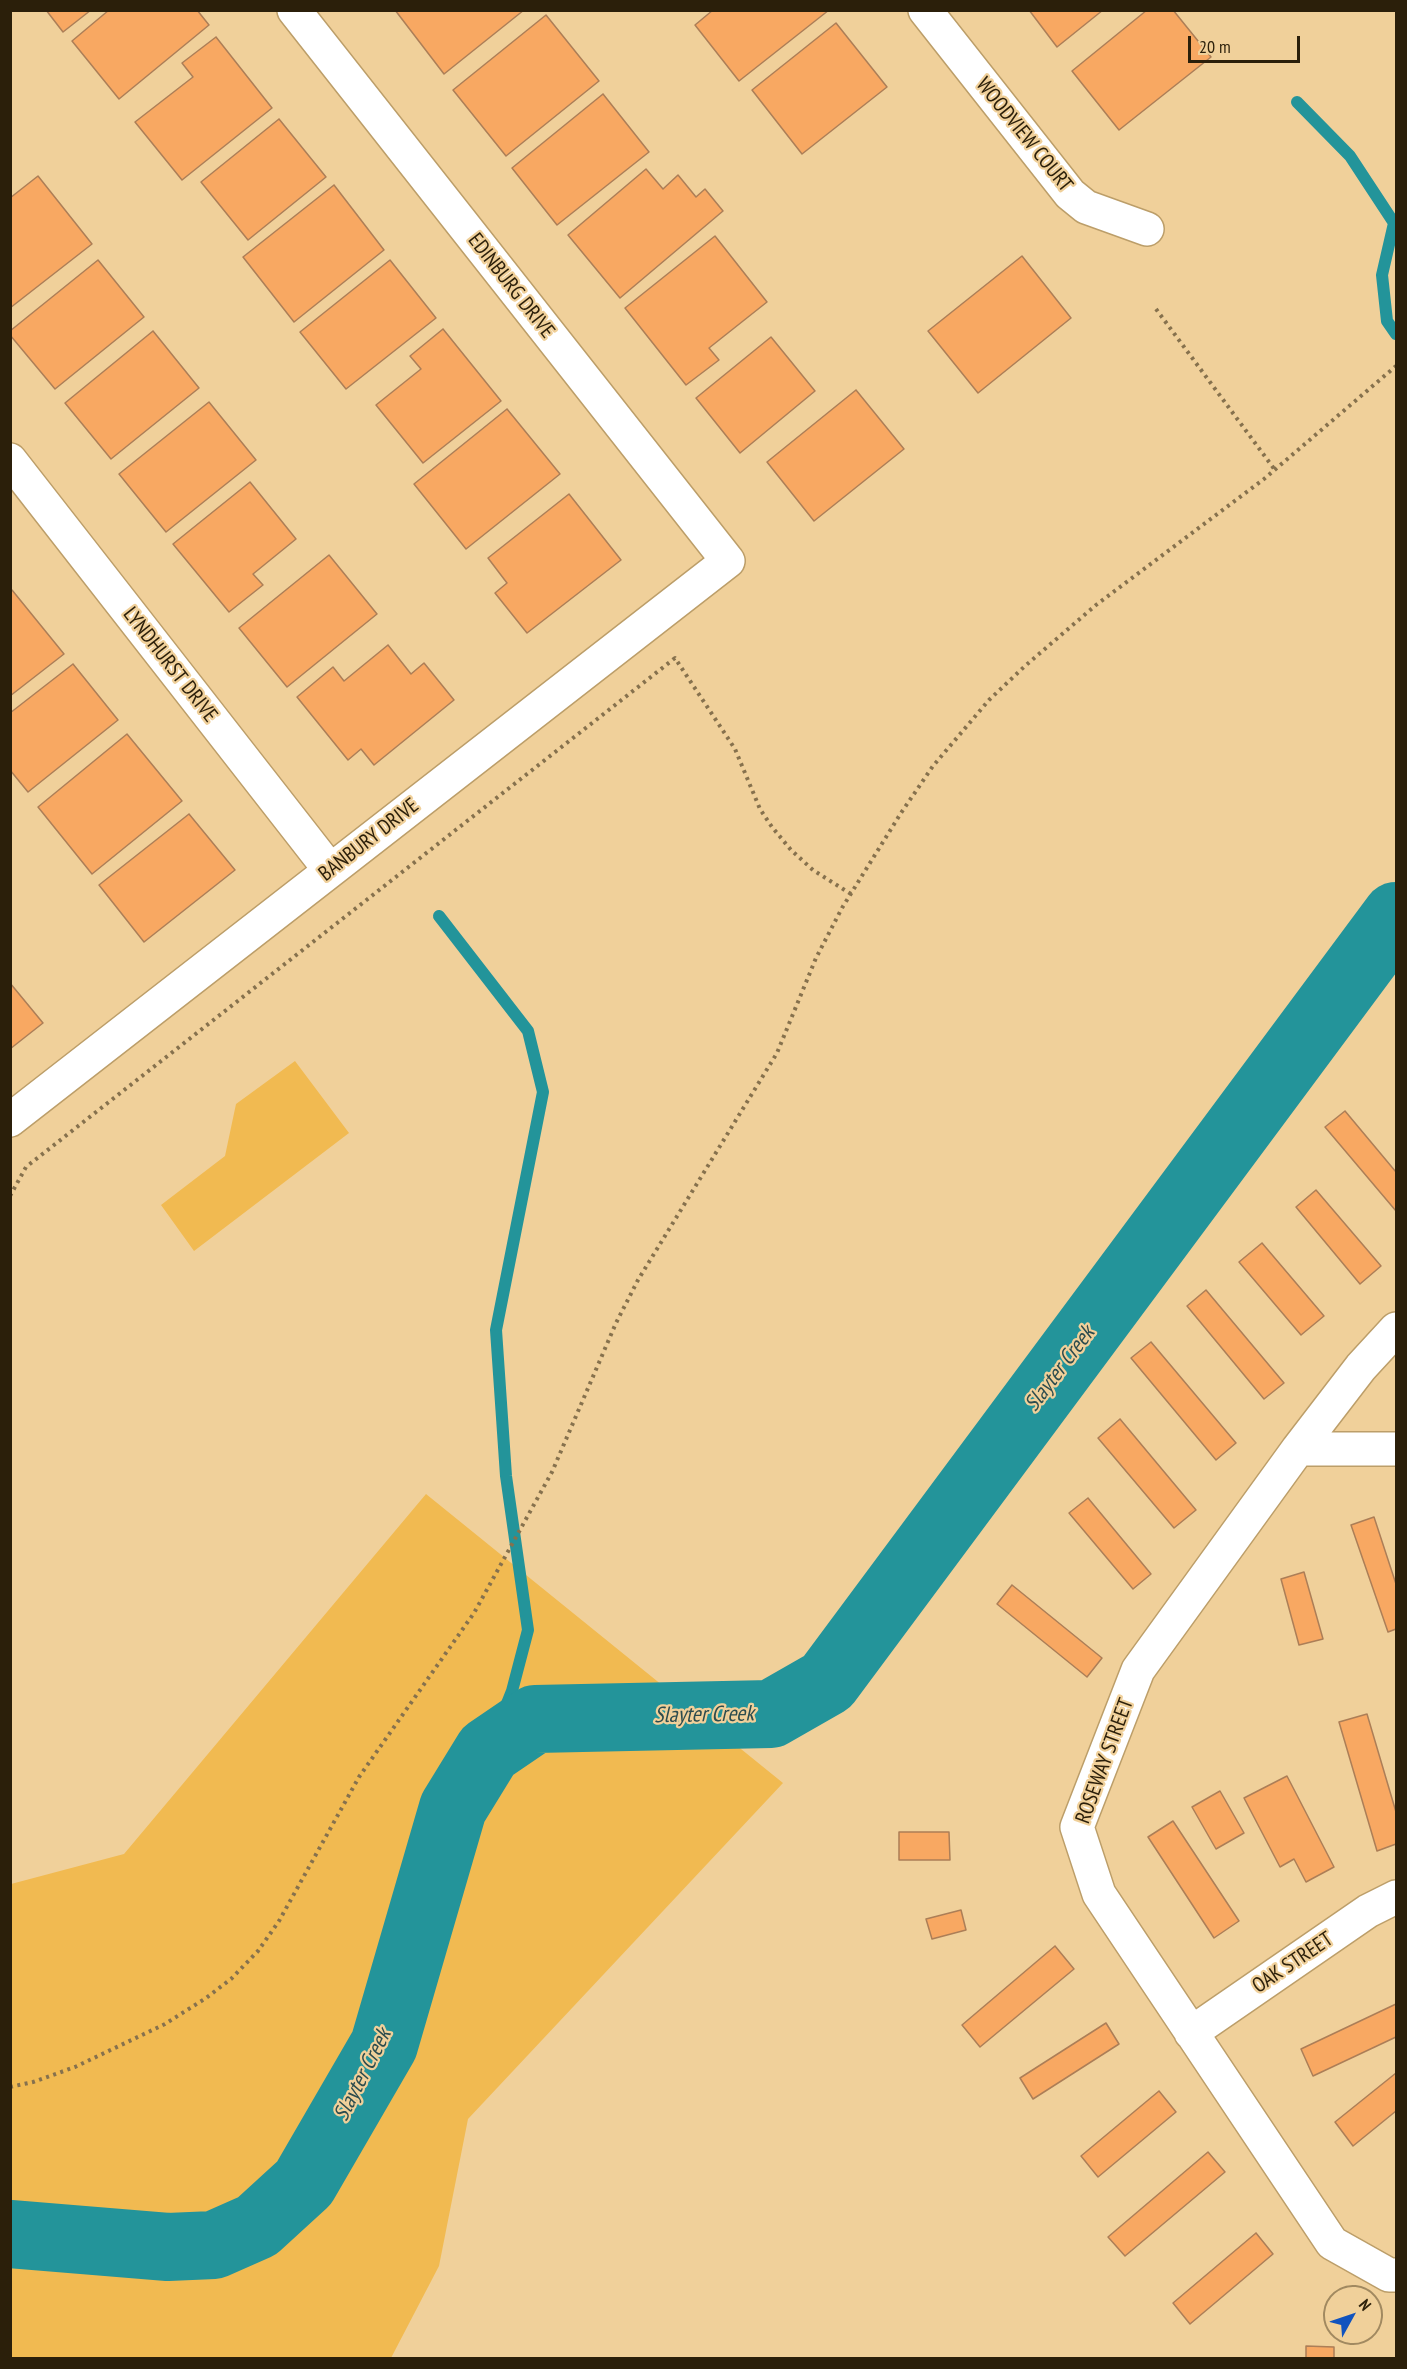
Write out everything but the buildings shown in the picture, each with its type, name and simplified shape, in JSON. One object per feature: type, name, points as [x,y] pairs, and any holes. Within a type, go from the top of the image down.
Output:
[{"type":"street","name":"EDINBURG DRIVE","points":[[294,10],[728,561]]},
{"type":"street","name":"WOODVIEW COURT","points":[[925,10],[1070,194],[1086,207],[1147,229]]},
{"type":"street","name":"LYNDHURST DRIVE","points":[[10,460],[330,870]]},
{"type":"street","name":"BANBURY DRIVE","points":[[10,1120],[728,561]]},
{"type":"street","name":"ROSEWAY STREET","points":[[1396,1329],[1361,1367],[1298,1449],[1138,1670],[1077,1827],[1099,1894],[1332,2243],[1389,2275],[1396,2275]]},
{"type":"street","points":[[1298,1449],[1396,1449]]},
{"type":"street","name":"OAK STREET","points":[[1191,2033],[1368,1911],[1396,1897]]},
{"type":"path","points":[[1156,309],[1275,470]]},
{"type":"path","points":[[10,2086],[33,2082],[75,2067],[165,2024],[231,1979],[251,1958],[279,1921],[359,1777],[474,1612],[552,1472],[616,1323],[638,1280],[777,1053],[816,958],[851,894],[933,766],[989,700],[1025,666],[1096,605],[1275,470],[1396,366]]},
{"type":"path","points":[[10,1196],[26,1167],[675,658],[735,749],[760,809],[772,827],[791,850],[813,870],[851,894]]},
{"type":"shaded area","points":[[295,1061],[349,1133],[194,1251],[161,1205],[225,1156],[236,1104]]},
{"type":"shaded area","points":[[426,1494],[783,1783],[468,2119],[439,2266],[391,2358],[11,2358],[11,1884],[124,1854]]},
{"type":"waterway","points":[[1297,102],[1350,156],[1394,223],[1382,275],[1387,321],[1396,334]]},
{"type":"waterway","points":[[439,916],[528,1031],[543,1092],[496,1330],[506,1476],[528,1630],[512,1691],[488,1751]]},
{"type":"waterway","name":"Slayter Creek","points":[[10,2234],[168,2247],[214,2245],[257,2226],[304,2183],[384,2045],[453,1808],[488,1751],[535,1719],[771,1714],[827,1682],[1396,916]]}]
